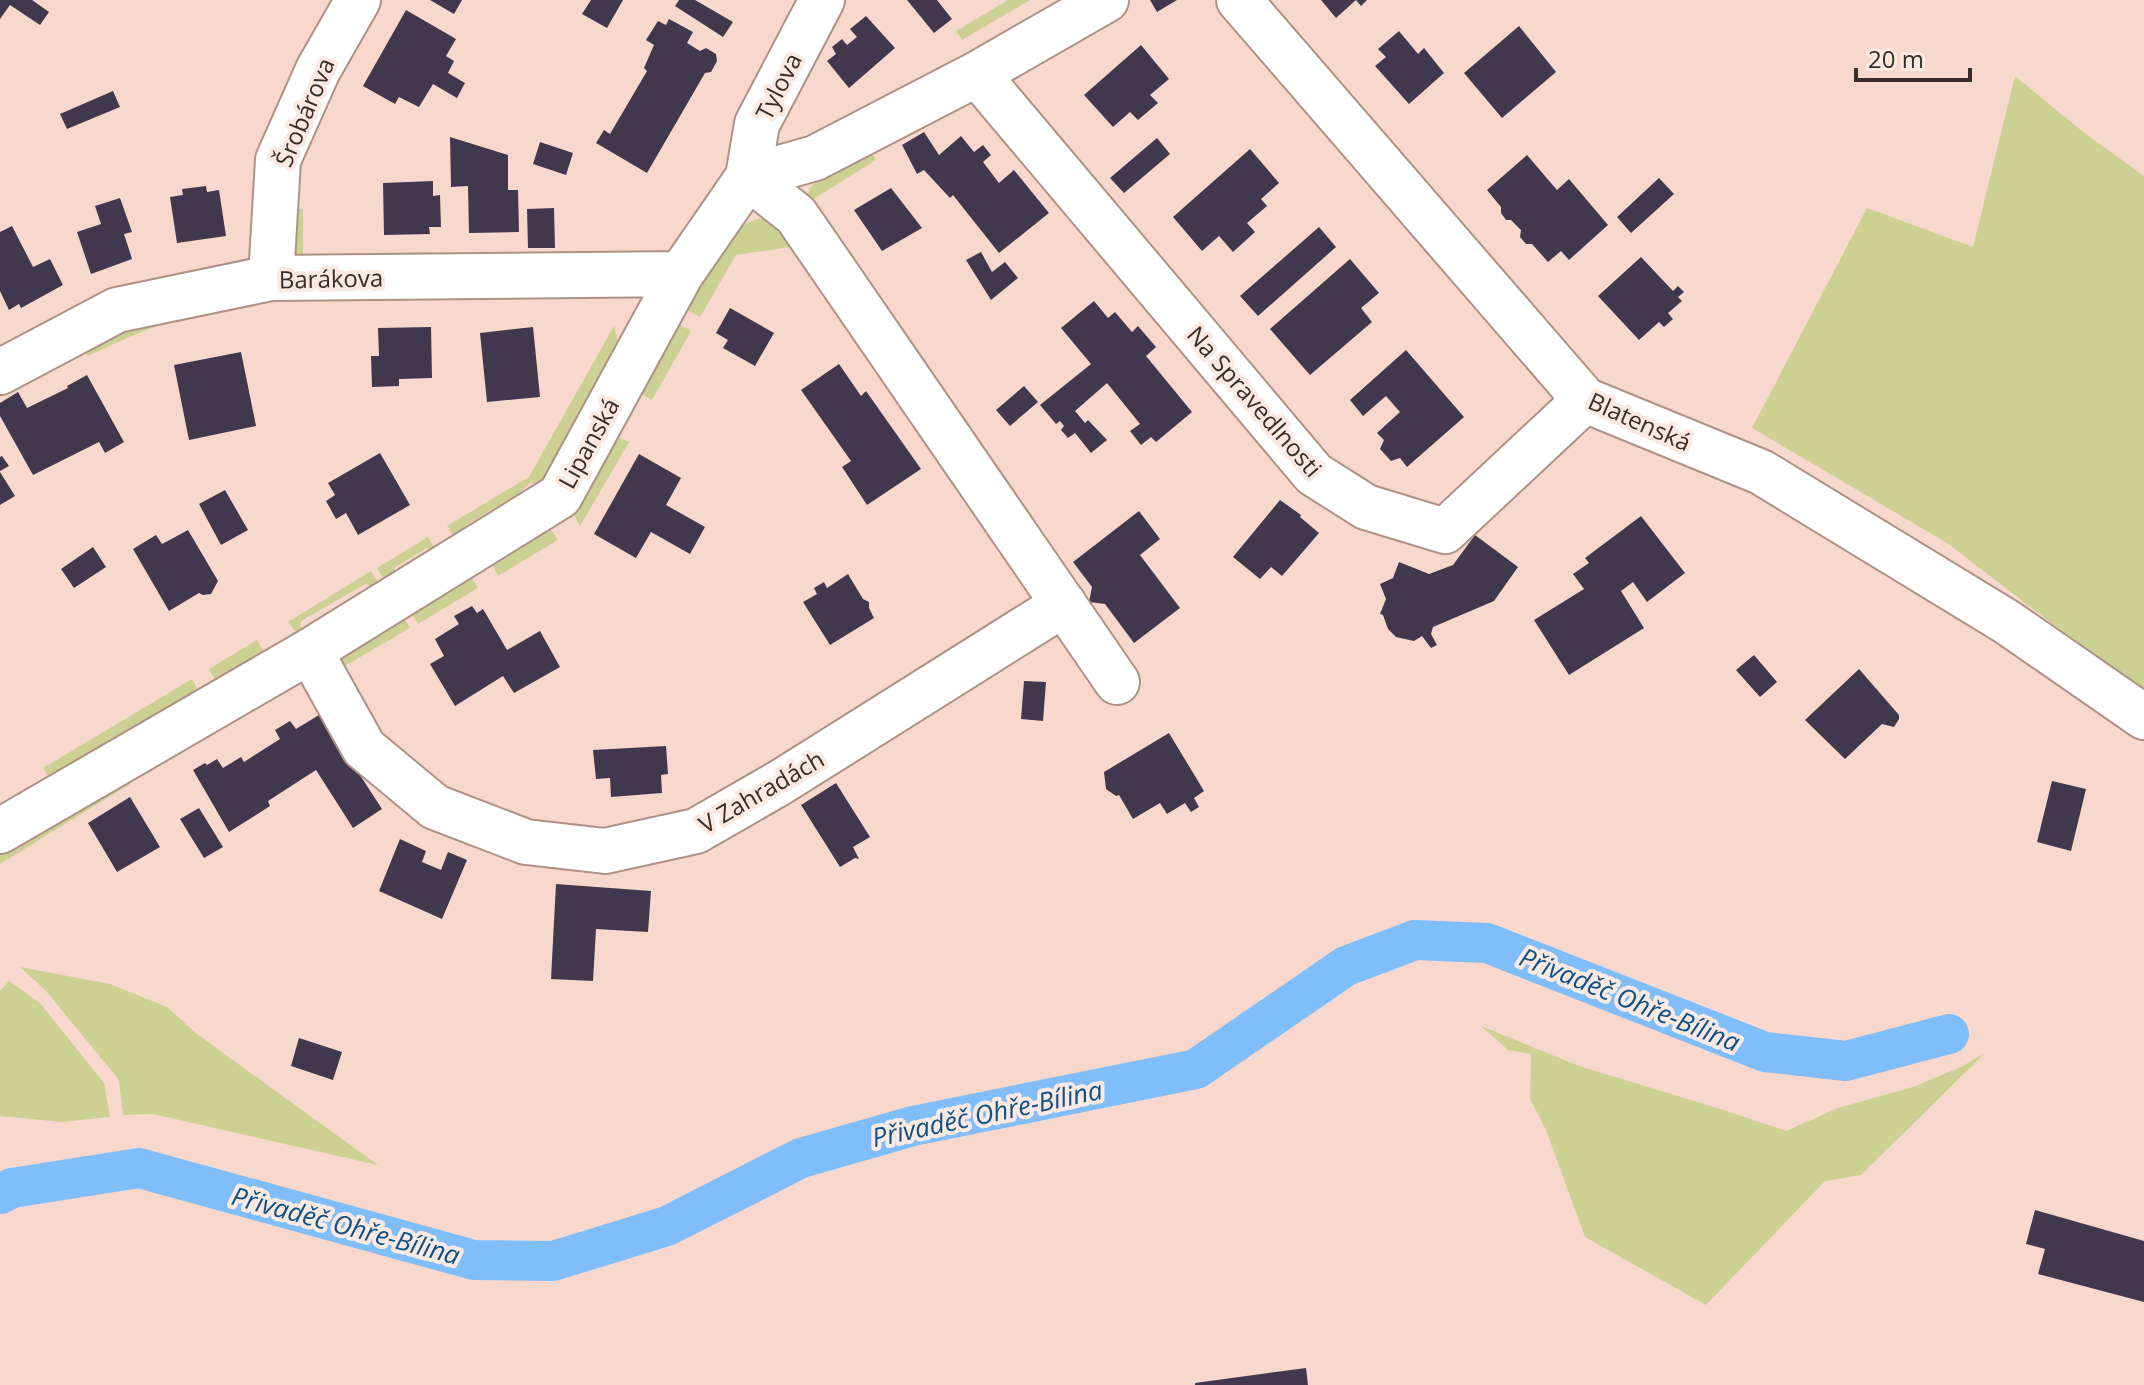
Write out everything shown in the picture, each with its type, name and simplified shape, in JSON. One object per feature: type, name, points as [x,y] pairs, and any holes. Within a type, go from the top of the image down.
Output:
[{"type":"street","name":"Šrobárova","points":[[271,278],[278,160],[318,70],[358,0]]},
{"type":"street","name":"Tylova","points":[[748,177],[757,124],[822,0]]},
{"type":"street","points":[[748,177],[815,158],[977,74],[1106,0]]},
{"type":"street","name":"Blatenská","points":[[1239,0],[1585,400],[1761,472],[2007,622],[2144,717]]},
{"type":"street","name":"Na Spravedlnosti","points":[[977,74],[1314,474],[1366,507],[1445,531],[1585,400]]},
{"type":"street","points":[[748,177],[796,215],[1117,682]]},
{"type":"street","name":"Lipanská","points":[[0,831],[310,651],[560,496],[681,274],[748,177]]},
{"type":"street","name":"Barákova","points":[[0,372],[117,310],[271,278],[681,274]]},
{"type":"street","name":"V Zahradách","points":[[310,651],[364,748],[435,807],[526,842],[605,851],[696,831],[781,782],[1064,604]]},
{"type":"green space","points":[[1008,0],[1030,0],[962,40],[956,31]]},
{"type":"green space","points":[[2015,76],[2082,131],[2144,176],[2144,694],[1947,543],[1752,428],[1867,208],[1973,247]]},
{"type":"green space","points":[[869,149],[876,160],[804,205],[810,188],[818,179]]},
{"type":"green space","points":[[295,209],[303,209],[303,254],[433,252],[433,262],[296,261]]},
{"type":"green space","points":[[768,216],[797,246],[736,255],[700,317],[685,309],[731,235],[746,223]]},
{"type":"green space","points":[[218,305],[220,312],[168,323],[88,356],[80,344],[87,339]]},
{"type":"green space","points":[[678,323],[691,331],[652,400],[643,395],[644,387]]},
{"type":"green space","points":[[614,326],[619,345],[575,438],[538,488],[531,482],[515,497],[520,504],[509,511],[497,506],[465,526],[464,541],[459,544],[447,526],[529,477]]},
{"type":"green space","points":[[617,437],[629,442],[580,526],[570,507]]},
{"type":"green space","points":[[549,527],[558,540],[498,576],[493,566]]},
{"type":"green space","points":[[428,537],[439,555],[427,548],[395,567],[393,583],[388,586],[377,568]]},
{"type":"green space","points":[[371,571],[382,589],[366,584],[301,621],[299,636],[288,622]]},
{"type":"green space","points":[[472,578],[478,588],[418,624],[412,614]]},
{"type":"green space","points":[[404,618],[410,628],[338,670],[340,657]]},
{"type":"green space","points":[[257,640],[266,655],[216,682],[209,669]]},
{"type":"green space","points":[[192,679],[199,692],[50,779],[43,768]]},
{"type":"green space","points":[[123,773],[130,784],[0,864],[0,844]]},
{"type":"green space","points":[[20,967],[110,984],[167,1007],[197,1034],[378,1165],[153,1114],[123,1115],[119,1081],[115,1075],[46,991]]},
{"type":"green space","points":[[9,981],[40,1003],[104,1083],[110,1117],[62,1122],[0,1116],[0,991]]},
{"type":"green space","points":[[1481,1026],[1579,1066],[1786,1131],[1838,1108],[1913,1087],[1961,1067],[1985,1053],[1861,1175],[1825,1181],[1706,1305],[1585,1237],[1546,1130],[1530,1098],[1531,1054],[1508,1050]]},
{"type":"building","points":[[0,0],[32,0],[49,12],[40,25],[10,5],[0,19]]},
{"type":"building","points":[[430,0],[462,0],[454,14]]},
{"type":"building","points":[[591,0],[623,0],[607,28],[582,14]]},
{"type":"building","points":[[679,0],[695,0],[733,22],[723,37],[675,6]]},
{"type":"building","points":[[907,0],[937,0],[952,19],[934,33]]},
{"type":"building","points":[[1150,0],[1177,0],[1157,12]]},
{"type":"building","points":[[1321,0],[1356,0],[1336,18]]},
{"type":"building","points":[[406,10],[456,39],[446,56],[454,61],[448,73],[465,83],[457,98],[433,84],[419,107],[399,97],[395,104],[363,86]]},
{"type":"building","points":[[866,16],[895,48],[849,88],[827,61],[836,54],[832,47],[842,39],[847,45],[857,37],[850,29]]},
{"type":"building","points":[[669,19],[693,32],[687,43],[700,51],[706,48],[716,54],[717,61],[711,72],[705,73],[647,173],[596,143],[604,130],[610,134],[647,71],[644,68],[654,45],[646,40],[658,21],[666,25]]},
{"type":"building","points":[[1519,26],[1556,72],[1502,118],[1464,73]]},
{"type":"building","points":[[1399,31],[1418,54],[1424,48],[1444,73],[1409,104],[1375,66],[1386,57],[1378,49]]},
{"type":"building","points":[[1141,45],[1169,79],[1150,95],[1158,103],[1138,120],[1130,112],[1113,127],[1084,95]]},
{"type":"building","points":[[113,91],[120,107],[67,129],[60,114]]},
{"type":"building","points":[[924,132],[939,155],[961,136],[974,152],[983,145],[991,155],[983,162],[999,183],[1014,170],[1049,213],[999,253],[953,195],[950,198],[924,170],[917,174],[902,145]]},
{"type":"building","points":[[450,137],[508,155],[508,190],[518,190],[519,232],[469,233],[468,186],[451,187]]},
{"type":"building","points":[[1157,138],[1170,154],[1124,193],[1110,178]]},
{"type":"building","points":[[540,142],[573,153],[566,175],[533,164]]},
{"type":"building","points":[[1250,149],[1279,183],[1261,199],[1267,206],[1247,223],[1255,232],[1233,252],[1219,236],[1202,251],[1173,217]]},
{"type":"building","points":[[1527,155],[1557,190],[1569,179],[1608,225],[1569,260],[1561,251],[1548,262],[1532,244],[1526,244],[1520,237],[1521,230],[1511,220],[1506,220],[1501,207],[1487,190]]},
{"type":"building","points":[[1659,178],[1674,194],[1631,233],[1617,217]]},
{"type":"building","points":[[433,181],[433,196],[440,195],[441,227],[429,227],[430,234],[384,235],[383,183]]},
{"type":"building","points":[[206,186],[207,192],[219,190],[226,236],[177,243],[170,197],[183,195],[182,189]]},
{"type":"building","points":[[891,188],[922,228],[882,251],[854,210]]},
{"type":"building","points":[[120,198],[132,232],[124,234],[132,259],[91,274],[77,232],[101,224],[95,206]]},
{"type":"building","points":[[554,208],[555,248],[528,248],[527,209]]},
{"type":"building","points":[[12,226],[33,267],[50,259],[63,285],[21,308],[19,304],[9,310],[0,291],[0,232]]},
{"type":"building","points":[[1319,227],[1336,247],[1258,316],[1240,296]]},
{"type":"building","points":[[981,252],[992,272],[1005,262],[1018,278],[991,300],[966,260]]},
{"type":"building","points":[[1641,257],[1673,291],[1678,286],[1684,292],[1678,297],[1682,301],[1668,313],[1673,319],[1664,327],[1659,322],[1639,340],[1598,296]]},
{"type":"building","points":[[1350,259],[1379,293],[1361,308],[1372,322],[1310,375],[1270,329]]},
{"type":"building","points":[[1094,301],[1108,318],[1115,312],[1132,332],[1138,326],[1156,347],[1146,356],[1192,412],[1156,442],[1151,437],[1141,445],[1130,431],[1140,424],[1107,383],[1075,411],[1107,440],[1091,453],[1075,433],[1068,438],[1061,430],[1064,426],[1060,421],[1056,424],[1040,405],[1091,364],[1061,328]]},
{"type":"building","points":[[730,308],[774,333],[755,366],[723,348],[728,340],[716,333]]},
{"type":"building","points":[[431,327],[432,378],[399,379],[399,386],[372,387],[371,356],[379,356],[378,328]]},
{"type":"building","points":[[533,327],[540,397],[487,402],[480,333]]},
{"type":"building","points":[[1406,350],[1464,417],[1407,467],[1400,458],[1391,461],[1380,449],[1384,440],[1377,433],[1400,412],[1386,396],[1363,416],[1350,400]]},
{"type":"building","points":[[241,352],[256,426],[189,440],[174,365]]},
{"type":"building","points":[[839,364],[861,396],[866,391],[921,469],[867,505],[842,467],[851,461],[801,390]]},
{"type":"building","points":[[87,375],[124,442],[105,453],[99,442],[33,475],[0,416],[0,403],[18,392],[27,408]]},
{"type":"building","points":[[1024,386],[1038,402],[1010,426],[996,410]]},
{"type":"building","points":[[380,453],[410,505],[358,535],[346,513],[336,519],[326,501],[335,495],[328,483]]},
{"type":"building","points":[[639,454],[681,478],[666,505],[705,527],[690,554],[651,532],[636,558],[594,534]]},
{"type":"building","points":[[0,457],[9,466],[0,471]]},
{"type":"building","points":[[0,472],[15,496],[0,505]]},
{"type":"building","points":[[225,490],[248,530],[221,545],[199,504]]},
{"type":"building","points":[[1280,500],[1319,533],[1282,576],[1271,567],[1260,579],[1233,557]]},
{"type":"building","points":[[1139,511],[1160,539],[1140,555],[1180,608],[1134,643],[1105,604],[1089,602],[1092,587],[1073,562]]},
{"type":"building","points":[[1641,516],[1685,573],[1647,602],[1633,582],[1621,591],[1644,628],[1569,675],[1534,620],[1584,589],[1573,574],[1589,563],[1585,558]]},
{"type":"building","points":[[188,530],[218,581],[211,594],[199,593],[169,611],[133,549],[156,535],[162,544]]},
{"type":"building","points":[[1475,535],[1518,567],[1494,601],[1433,627],[1431,634],[1437,645],[1431,648],[1422,636],[1414,641],[1396,637],[1380,614],[1386,599],[1380,584],[1393,578],[1399,562],[1429,574],[1453,565]]},
{"type":"building","points":[[93,547],[106,567],[74,588],[61,569]]},
{"type":"building","points":[[848,574],[863,599],[869,602],[874,618],[830,645],[803,602],[817,594],[814,588],[824,582],[827,588]]},
{"type":"building","points":[[472,606],[477,613],[483,609],[507,650],[540,631],[560,667],[514,693],[503,676],[455,706],[430,664],[444,656],[435,639],[459,624],[454,616]]},
{"type":"building","points":[[1754,655],[1777,682],[1760,697],[1736,670]]},
{"type":"building","points":[[1859,669],[1899,715],[1899,719],[1894,727],[1882,724],[1845,759],[1805,720]]},
{"type":"building","points":[[1024,681],[1046,682],[1043,721],[1021,719]]},
{"type":"building","points":[[319,715],[351,768],[354,766],[382,809],[353,828],[316,770],[268,801],[270,806],[229,832],[193,770],[217,759],[223,768],[241,757],[244,762],[280,739],[275,730],[290,721],[296,729]]},
{"type":"building","points":[[1169,733],[1204,791],[1194,798],[1199,807],[1191,812],[1185,803],[1167,814],[1160,803],[1133,819],[1119,795],[1106,789],[1104,772]]},
{"type":"building","points":[[666,746],[668,774],[661,775],[662,793],[611,797],[610,778],[596,779],[593,750]]},
{"type":"building","points":[[2052,781],[2086,789],[2071,851],[2037,842]]},
{"type":"building","points":[[836,783],[870,837],[853,847],[859,859],[855,858],[840,867],[801,805]]},
{"type":"building","points":[[130,797],[160,847],[117,872],[88,823]]},
{"type":"building","points":[[199,808],[223,847],[204,858],[180,819]]},
{"type":"building","points":[[400,839],[426,851],[422,862],[441,870],[448,852],[467,860],[442,919],[379,891]]},
{"type":"building","points":[[556,884],[651,891],[648,932],[596,929],[593,981],[551,979]]},
{"type":"building","points":[[299,1038],[342,1052],[333,1080],[291,1066]]},
{"type":"building","points":[[2035,1210],[2144,1241],[2144,1302],[2038,1274],[2045,1249],[2026,1244]]},
{"type":"building","points":[[1306,1368],[1308,1385],[1195,1385],[1195,1383]]},
{"type":"waterway","name":"Přivaděč Ohře-Bílina","points":[[0,1194],[12,1188],[139,1168],[474,1260],[553,1261],[667,1226],[801,1158],[913,1126],[1196,1069],[1346,966],[1415,940],[1487,943],[1765,1052],[1846,1061],[1949,1034]]}]
